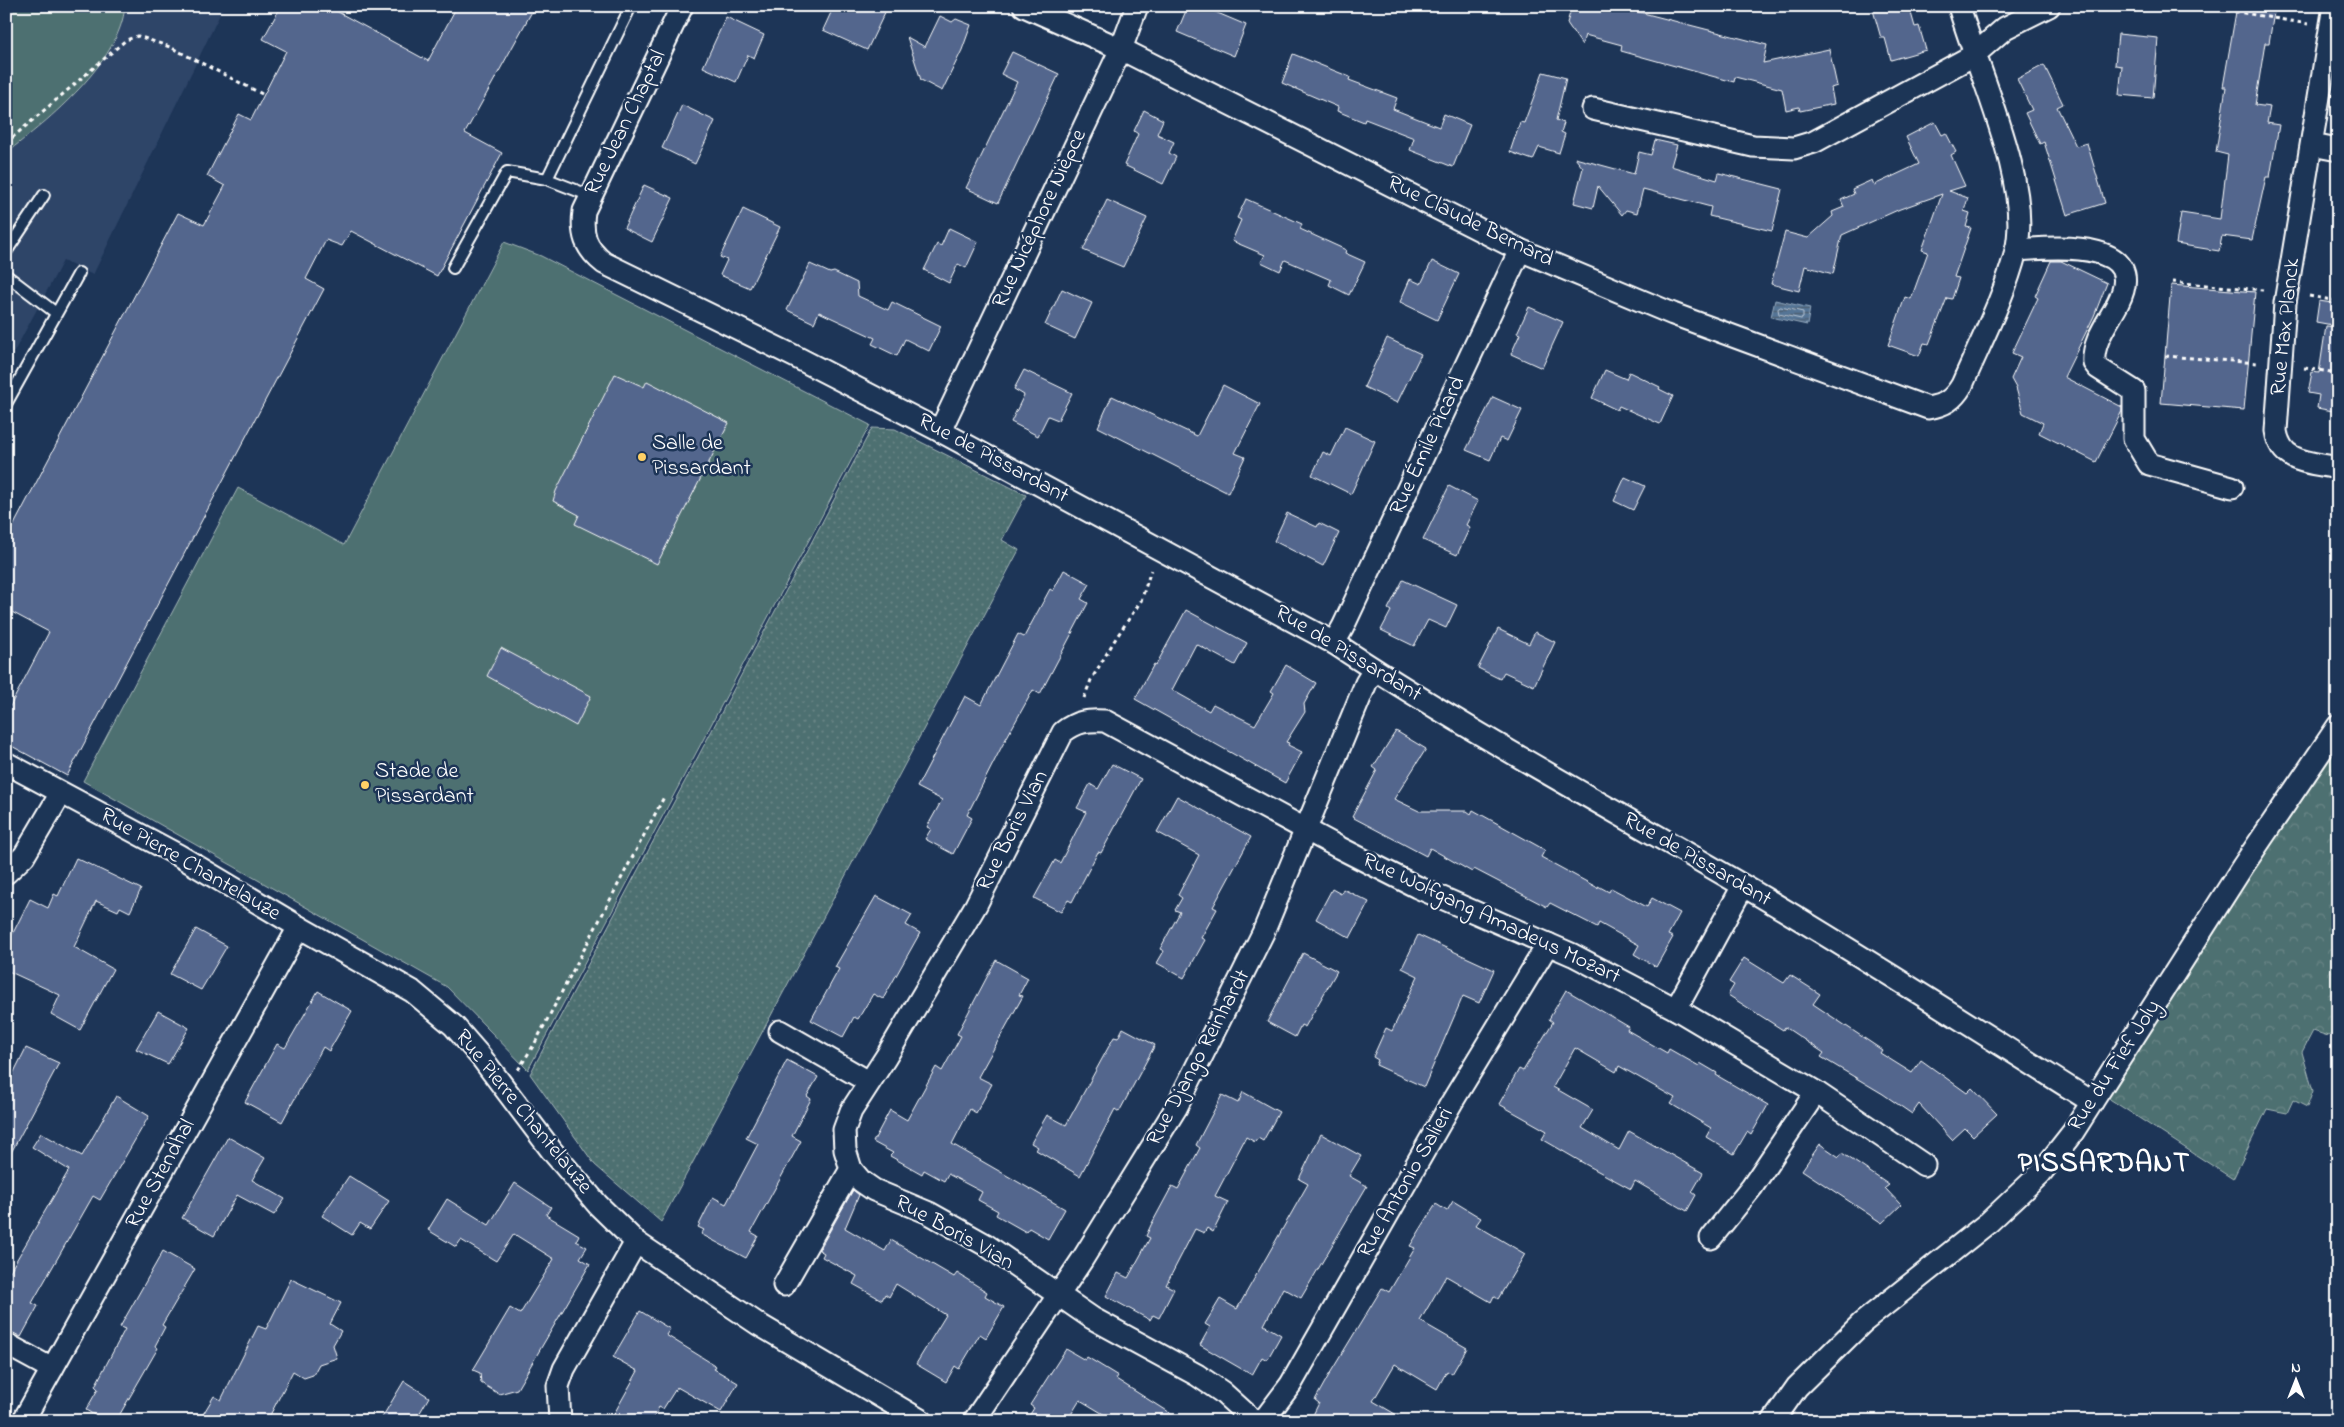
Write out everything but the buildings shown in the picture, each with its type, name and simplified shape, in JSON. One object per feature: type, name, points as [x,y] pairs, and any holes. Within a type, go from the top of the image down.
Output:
[{"type":"street","name":"Rue Jean Chaptal","points":[[585,243],[582,227],[584,211],[682,6]]},
{"type":"street","name":"Rue Claude Bernard","points":[[1024,6],[1121,49],[1520,250],[1673,314],[1928,408],[1942,406],[1954,398],[1998,302],[2016,250]]},
{"type":"street","name":"Rue Nicéphore Nièpce","points":[[940,431],[1121,49],[1136,6]]},
{"type":"street","points":[[1959,6],[1974,56],[2003,134],[2015,189],[2019,225],[2016,250],[2067,247],[2092,250],[2107,255],[2119,264],[2123,275],[2124,287],[2120,300],[2095,346],[2094,363],[2098,368],[2134,391],[2134,439],[2149,464],[2232,487]]},
{"type":"street","points":[[1593,109],[1753,146],[1794,148],[1814,142],[1942,71],[1974,56],[2005,28],[2049,6]]},
{"type":"street","name":"Rue Max Planck","points":[[2334,6],[2330,28],[2331,57],[2312,145],[2287,292],[2276,431],[2277,441],[2282,450],[2289,456],[2338,468]]},
{"type":"street","points":[[2312,145],[2338,150]]},
{"type":"street","name":"Rue de Pissardant","points":[[585,243],[592,254],[604,263],[796,357],[940,431],[1334,643],[1374,670],[1533,765],[1786,911],[2092,1102]]},
{"type":"street","name":"Rue Émile Picard","points":[[1334,643],[1344,627],[1520,250]]},
{"type":"street","name":"Rue Django Reinhardt","points":[[974,1421],[1135,1177],[1176,1108],[1263,933],[1366,683],[1374,670]]},
{"type":"street","points":[[1083,721],[1105,721],[1305,830]]},
{"type":"street","name":"Rue Boris Vian","points":[[1083,721],[1075,722],[1063,732],[976,905],[886,1057],[851,1111],[844,1130],[845,1150],[852,1168],[861,1182],[874,1190],[929,1213],[986,1245],[1092,1318],[1197,1375],[1254,1421]]},
{"type":"street","name":"Rue du Fief Joly","points":[[1773,1421],[1797,1387],[1862,1323],[1989,1222],[2040,1174],[2073,1132],[2243,866],[2338,726]]},
{"type":"street","name":"Rue Pierre Chantelauze","points":[[6,763],[178,855],[412,991],[454,1026],[481,1056],[552,1150],[598,1206],[636,1242],[758,1324],[922,1421]]},
{"type":"street","points":[[6,872],[24,856],[61,793]]},
{"type":"street","name":"Rue Wolfgang Amadeus Mozart","points":[[1305,830],[1417,886],[1548,944],[1676,1009],[1816,1092],[1924,1165]]},
{"type":"street","points":[[1676,1009],[1743,886]]},
{"type":"street","name":"Rue Stendhal","points":[[24,1421],[299,927]]},
{"type":"street","name":"Rue Antonio Salieri","points":[[1263,1421],[1291,1384],[1452,1102],[1548,944]]},
{"type":"street","points":[[780,1031],[869,1082]]},
{"type":"street","points":[[1710,1238],[1752,1187],[1816,1092]]},
{"type":"street","points":[[784,1285],[852,1168]]},
{"type":"street","points":[[560,1421],[558,1386],[564,1369],[636,1242]]},
{"type":"street","points":[[6,1344],[52,1370]]},
{"type":"lane","points":[[547,179],[631,6]]},
{"type":"lane","points":[[453,268],[507,172],[547,179],[591,196]]},
{"type":"lane","points":[[6,252],[44,195]]},
{"type":"lane","points":[[6,404],[79,273]]},
{"type":"lane","points":[[6,275],[56,313]]},
{"type":"path","points":[[2203,6],[2330,28]]},
{"type":"path","points":[[6,143],[126,40],[138,36],[170,47],[264,95]]},
{"type":"path","points":[[2172,282],[2287,292],[2338,301]]},
{"type":"path","points":[[2165,356],[2280,365],[2338,373]]},
{"type":"path","points":[[1083,721],[1082,702],[1091,680],[1141,601],[1158,548]]},
{"type":"path","points":[[506,1089],[535,1043],[664,797]]},
{"type":"shaded area","points":[[6,6],[224,6],[93,275],[63,261],[14,352],[6,352]]},
{"type":"green space","points":[[6,6],[125,6],[120,27],[110,48],[80,88],[42,124],[6,153],[6,132],[13,126],[6,131]]},
{"type":"green space","points":[[504,242],[541,256],[870,425],[528,1070],[447,987],[83,781],[238,488],[344,545]]},
{"type":"green space","points":[[872,428],[895,429],[1026,495],[1002,540],[1019,550],[661,1222],[595,1165],[530,1074]]},
{"type":"green space","points":[[2338,738],[2338,1031],[2328,1036],[2313,1031],[2302,1052],[2313,1091],[2307,1107],[2293,1100],[2287,1113],[2267,1109],[2233,1179],[2105,1096]]},
{"type":"water","points":[[1775,300],[1810,308],[1807,325],[1771,317]]},
{"type":"place","name":"Salle de Pissardant","points":[[642,457]]},
{"type":"place","name":"Stade de Pissardant","points":[[365,785]]},
{"type":"district","name":"PISSARDANT","points":[[2104,1164]]}]
